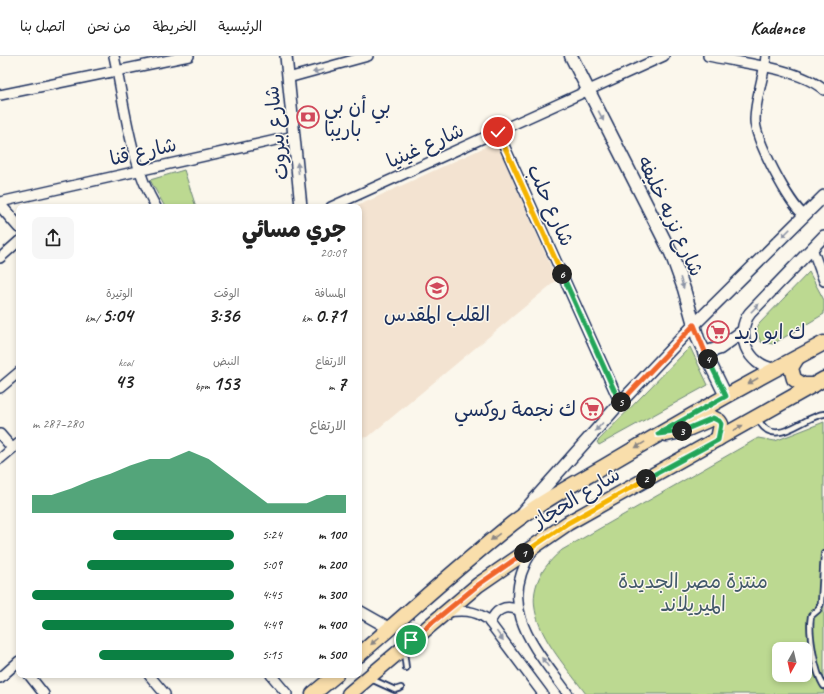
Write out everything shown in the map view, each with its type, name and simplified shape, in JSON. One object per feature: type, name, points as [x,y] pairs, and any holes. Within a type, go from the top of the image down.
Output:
[{"type":"main road","name":"شارع نزيه خليفه","points":[[571,56],[671,253],[682,282],[694,325],[704,353],[726,396]]},
{"type":"main road","points":[[704,353],[720,348],[742,332]]},
{"type":"main road","name":"شارع الحجاز","points":[[362,652],[480,548],[513,523],[658,434],[774,369],[824,343]]},
{"type":"main road","points":[[797,358],[791,368],[794,379],[803,385],[819,382]]},
{"type":"main road","name":"شارع الحجاز","points":[[350,693],[443,612],[496,571],[568,523],[819,382]]},
{"type":"main road","points":[[658,434],[686,430],[713,418],[721,424],[718,440]]},
{"type":"main road","points":[[313,694],[332,678]]},
{"type":"street","points":[[114,56],[139,171],[155,204]]},
{"type":"street","points":[[0,95],[188,56]]},
{"type":"street","name":"شارع بيروت","points":[[286,56],[301,204]]},
{"type":"street","points":[[288,78],[368,56]]},
{"type":"street","name":"شارع غينيا","points":[[338,204],[664,56]]},
{"type":"street","points":[[708,56],[800,76],[823,88]]},
{"type":"street","points":[[766,56],[755,116],[757,131],[789,198],[804,215]]},
{"type":"street","name":"شارع حلب","points":[[498,132],[620,403]]},
{"type":"street","name":"شارع قنا","points":[[0,204],[294,136]]},
{"type":"street","points":[[513,523],[620,403],[694,325],[824,196]]},
{"type":"street","points":[[0,204],[16,223]]},
{"type":"street","points":[[774,369],[761,365],[754,359],[745,347],[742,332],[744,324],[750,312],[824,236]]},
{"type":"street","points":[[0,258],[16,244]]},
{"type":"street","points":[[812,248],[824,281]]},
{"type":"street","points":[[0,388],[16,375]]},
{"type":"street","points":[[0,434],[16,445],[0,459]]},
{"type":"street","points":[[538,543],[521,573],[518,590],[518,610],[522,624],[529,639],[568,694]]},
{"type":"street","points":[[490,623],[494,614],[502,608],[510,607],[518,610]]},
{"type":"street","points":[[443,612],[468,611],[482,616],[490,623],[539,691]]},
{"type":"street","points":[[362,613],[389,628]]},
{"type":"street","points":[[0,678],[16,665]]},
{"type":"street","points":[[31,678],[44,694]]},
{"type":"street","points":[[152,678],[165,694]]},
{"type":"street","points":[[274,678],[287,694]]},
{"type":"lane","points":[[757,418],[764,429],[776,432],[789,430],[824,414]]},
{"type":"lane","points":[[824,554],[821,603],[818,610],[811,616],[810,637],[818,674],[824,686]]},
{"type":"lane","points":[[403,646],[406,668]]},
{"type":"lane","points":[[367,677],[395,690],[401,688]]},
{"type":"shaded area","points":[[496,142],[557,280],[368,437],[362,438],[362,204]]},
{"type":"green space","points":[[184,170],[195,204],[163,204],[150,180]]},
{"type":"green space","points":[[809,272],[824,300],[824,314],[773,344],[761,342],[756,331],[759,324]]},
{"type":"green space","points":[[690,347],[708,385],[599,445],[597,442]]},
{"type":"green space","name":"منتزة مصر الجديدة الميريلاند","points":[[824,422],[824,694],[586,694],[560,660],[548,642],[539,624],[535,606],[536,587],[544,569],[562,550],[758,438],[775,441]]},
{"type":"place","name":"بي أن بي باريبا","points":[[308,117]]},
{"type":"place","name":"القلب المقدس","points":[[437,288]]},
{"type":"place","name":"ك ابو زيد","points":[[718,332]]},
{"type":"place","name":"ك نجمة روكسي","points":[[592,409]]},
{"type":"route","points":[[411,640],[496,571],[568,523],[718,440],[721,427],[719,421],[713,418],[686,430],[667,434],[658,434],[726,396],[704,353],[694,325],[620,403],[498,132]]}]
